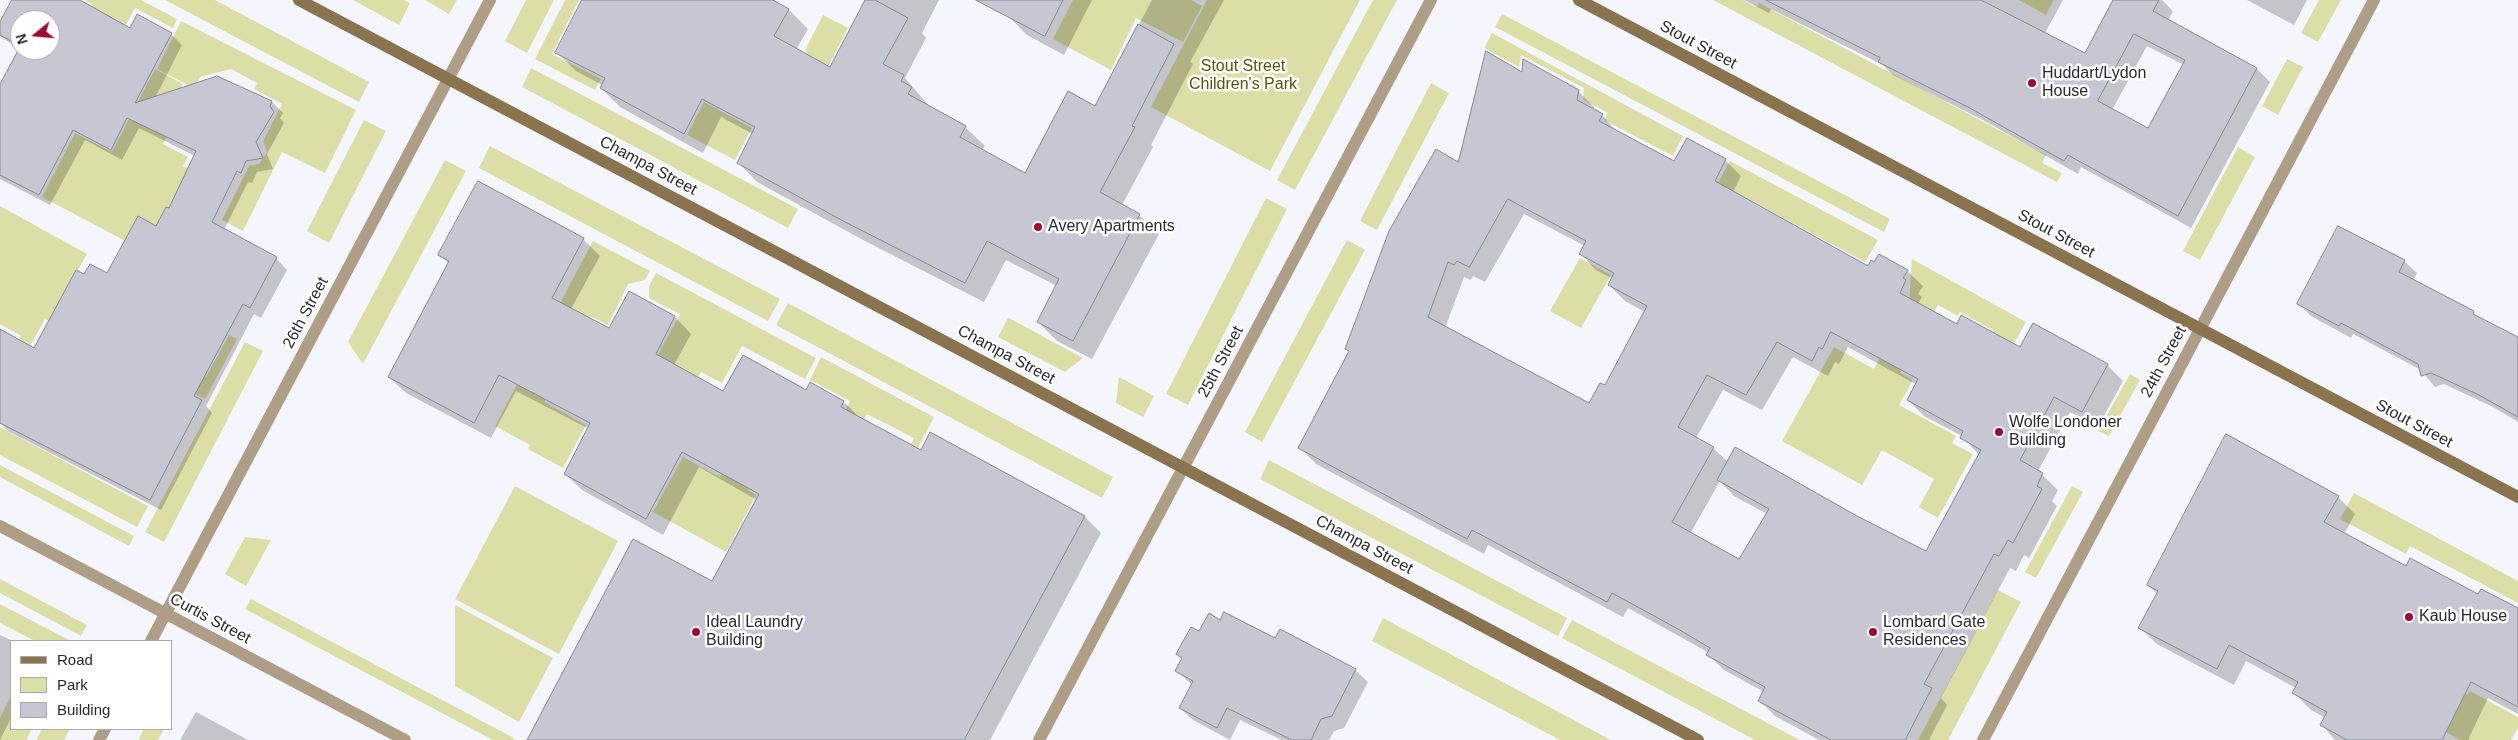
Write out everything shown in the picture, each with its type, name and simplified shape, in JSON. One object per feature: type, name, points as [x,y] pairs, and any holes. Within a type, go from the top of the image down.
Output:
[{"type":"main road","name":"Champa Street","points":[[299,0],[1698,740]]},
{"type":"main road","name":"Stout Street","points":[[1579,0],[2518,497]]},
{"type":"street","name":"26th Street","points":[[152,640],[490,0]]},
{"type":"street","name":"25th Street","points":[[1039,740],[1432,0]]},
{"type":"street","name":"24th Street","points":[[1983,740],[2374,0]]},
{"type":"street","name":"Curtis Street","points":[[0,526],[405,740]]},
{"type":"green space","points":[[85,0],[141,0],[177,19],[173,28],[135,8],[56,155],[72,41],[92,4]]},
{"type":"green space","points":[[165,0],[215,0],[369,82],[359,102]]},
{"type":"green space","points":[[353,0],[404,0],[410,3],[399,25]]},
{"type":"green space","points":[[425,0],[457,0],[449,14]]},
{"type":"green space","points":[[526,0],[554,0],[527,53],[505,41]]},
{"type":"green space","points":[[565,0],[579,0],[552,54],[601,79],[595,90],[535,59]]},
{"type":"green space","points":[[1073,0],[1191,0],[1202,6],[1183,42],[1136,18],[1111,70],[1053,39]]},
{"type":"green space","name":"Stout Street Children's Park","points":[[1207,0],[1360,0],[1270,171],[1151,107]]},
{"type":"green space","points":[[1373,0],[1397,0],[1295,190],[1277,180]]},
{"type":"green space","points":[[1713,0],[1743,0],[1756,7],[1759,3],[2046,155],[2042,163],[2062,173],[2057,182]]},
{"type":"green space","points":[[2019,0],[2054,0],[2046,15]]},
{"type":"green space","points":[[2319,0],[2341,0],[2318,42],[2301,33]]},
{"type":"green space","points":[[1502,14],[1890,219],[1884,232],[1495,27]]},
{"type":"green space","points":[[823,15],[848,28],[816,90],[796,73],[807,51],[805,50]]},
{"type":"green space","points":[[181,21],[356,110],[325,173],[282,152],[243,231],[222,220],[249,166],[259,164],[267,152],[263,141],[282,104],[254,89],[257,83],[231,69],[200,77],[194,88],[157,69]]},
{"type":"green space","points":[[1492,33],[1683,136],[1673,156],[1604,120],[1608,113],[1583,100],[1584,88],[1521,55],[1519,67],[1484,48]]},
{"type":"green space","points":[[2287,59],[2303,67],[2278,115],[2262,106]]},
{"type":"green space","points":[[531,68],[798,209],[788,228],[522,87]]},
{"type":"green space","points":[[155,69],[183,84],[169,110],[178,115],[163,144],[188,157],[183,166],[194,172],[184,272],[42,197],[75,133],[112,152]]},
{"type":"green space","points":[[1431,83],[1449,93],[1377,230],[1360,221]]},
{"type":"green space","points":[[704,102],[752,128],[735,160],[687,135]]},
{"type":"green space","points":[[364,120],[386,131],[329,243],[307,231]]},
{"type":"green space","points":[[490,146],[780,299],[768,321],[479,168]]},
{"type":"green space","points":[[2238,147],[2255,157],[2200,260],[2183,251]]},
{"type":"green space","points":[[445,160],[466,171],[363,364],[348,342]]},
{"type":"green space","points":[[1730,161],[1878,240],[1865,262],[1752,201],[1748,208],[1714,190]]},
{"type":"green space","points":[[1266,198],[1287,209],[1188,405],[1166,394]]},
{"type":"green space","points":[[0,206],[87,254],[63,297],[87,343],[45,319],[0,401],[10,358],[21,336],[0,324]]},
{"type":"green space","points":[[1347,240],[1365,250],[1262,442],[1245,432]]},
{"type":"green space","points":[[593,241],[650,271],[645,280],[628,284],[608,325],[590,316],[544,402],[586,425],[563,468],[528,449],[530,445],[495,426]]},
{"type":"green space","points":[[1580,258],[1611,275],[1581,328],[1550,311]]},
{"type":"green space","points":[[1912,259],[2026,322],[2012,347],[1991,335],[1993,330],[1960,312],[1958,316],[1938,305],[1900,373],[1913,380],[1899,405],[1956,436],[1952,443],[1973,454],[1938,518],[1919,507],[1934,479],[1882,450],[1862,485],[1782,441],[1834,347],[1874,369],[1909,305]]},
{"type":"green space","points":[[656,273],[816,358],[805,379],[742,346],[722,383],[701,372],[682,408],[644,381],[680,314],[649,298],[649,286]]},
{"type":"green space","points":[[788,303],[1113,477],[1102,498],[776,325]]},
{"type":"green space","points":[[1008,318],[1083,358],[1065,372],[998,337]]},
{"type":"green space","points":[[107,323],[206,377],[229,335],[237,339],[205,399],[154,372]]},
{"type":"green space","points":[[245,342],[263,351],[164,542],[145,532]]},
{"type":"green space","points":[[821,357],[934,417],[910,463],[903,459],[914,438],[867,414],[781,578],[763,568],[850,401],[810,380]]},
{"type":"green space","points":[[2130,374],[2140,380],[2109,436],[2098,431]]},
{"type":"green space","points":[[1119,377],[1154,396],[1143,417],[1116,403]]},
{"type":"green space","points":[[791,380],[803,387],[748,490],[756,495],[726,552],[653,512],[683,457],[720,477],[737,446],[751,454]]},
{"type":"green space","points":[[0,427],[148,506],[137,527],[0,455]]},
{"type":"green space","points":[[1269,460],[1567,618],[1558,636],[1260,479]]},
{"type":"green space","points":[[0,465],[134,536],[129,546],[0,477]]},
{"type":"green space","points":[[515,486],[618,541],[559,654],[455,599]]},
{"type":"green space","points":[[2072,486],[2083,492],[2036,578],[2025,572]]},
{"type":"green space","points":[[2354,493],[2518,581],[2518,603],[2410,546],[2406,554],[2340,519]]},
{"type":"green space","points":[[245,537],[271,540],[246,586],[225,574]]},
{"type":"green space","points":[[0,579],[87,625],[81,636],[0,593]]},
{"type":"green space","points":[[1998,590],[2021,602],[1948,740],[1918,740]]},
{"type":"green space","points":[[251,599],[514,738],[513,740],[493,740],[245,609]]},
{"type":"green space","points":[[0,604],[69,640],[33,640],[0,623]]},
{"type":"green space","points":[[455,605],[553,658],[519,722],[455,686]]},
{"type":"green space","points":[[1383,618],[1611,740],[1560,740],[1372,641]]},
{"type":"green space","points":[[1572,620],[1800,740],[1755,740],[1562,638]]},
{"type":"green space","points":[[2421,670],[2467,695],[2470,691],[2518,717],[2518,728],[2511,740],[2460,740],[2402,708]]},
{"type":"green space","points":[[10,698],[10,730],[31,730],[26,740],[0,740],[0,718]]},
{"type":"green space","points":[[41,730],[69,730],[64,740],[36,740]]},
{"type":"green space","points":[[143,730],[163,730],[158,740],[138,740]]},
{"type":"building","points":[[12,0],[80,0],[130,28],[137,14],[172,33],[135,103],[217,76],[272,101],[270,106],[274,112],[256,142],[263,158],[246,161],[241,173],[237,171],[212,222],[277,257],[250,308],[243,304],[194,396],[202,400],[150,500],[0,423],[0,329],[34,348],[76,270],[84,274],[90,264],[107,273],[138,216],[156,226],[166,207],[169,208],[196,151],[127,118],[111,150],[73,130],[39,195],[0,175],[0,84],[13,60],[60,60],[60,10],[10,10],[10,40],[0,35],[0,22]]},
{"type":"building","points":[[582,0],[773,0],[789,9],[774,36],[830,67],[865,0],[875,0],[908,18],[883,64],[904,75],[901,81],[912,87],[908,94],[966,126],[960,137],[1025,173],[1068,91],[1095,106],[1138,24],[1174,44],[1132,126],[1135,127],[1100,192],[1140,214],[1073,341],[1037,322],[1059,279],[987,241],[965,283],[845,222],[737,163],[755,127],[702,99],[684,134],[600,88],[605,78],[555,53]]},
{"type":"building","points":[[976,0],[1063,0],[1045,36]]},
{"type":"building","points":[[1766,0],[1981,0],[2085,53],[2113,0],[2159,0],[2153,11],[2257,68],[2178,216],[2068,155],[2064,161],[1968,107],[1878,62],[1880,58]],"holes":[[[2134,34],[2185,60],[2148,128],[2098,101]]]},
{"type":"building","points":[[1486,51],[1522,72],[1523,59],[1579,90],[1577,100],[1603,114],[1599,121],[1674,161],[1687,138],[1726,159],[1715,181],[1868,266],[1871,260],[1874,262],[1879,254],[1908,270],[1903,278],[1906,280],[1900,293],[1957,324],[1961,315],[2020,347],[2033,323],[2108,364],[2082,412],[2054,397],[2020,460],[2043,473],[2037,486],[2042,489],[2013,543],[2008,540],[1999,556],[1994,554],[1924,684],[1932,688],[1905,740],[1831,740],[1758,701],[1765,687],[1706,655],[1710,648],[1678,629],[1612,593],[1607,602],[1472,530],[1467,539],[1298,448],[1349,351],[1345,349],[1389,231],[1436,149],[1458,162]],"holes":[[[1508,199],[1586,241],[1579,254],[1614,273],[1608,285],[1647,306],[1605,385],[1600,383],[1589,403],[1428,317],[1448,262],[1454,265],[1457,261],[1469,267]],[[1831,332],[1918,379],[1907,400],[1963,431],[1960,438],[1981,450],[1926,551],[1857,516],[1735,447],[1717,480],[1769,509],[1739,559],[1672,522],[1714,447],[1678,427],[1707,375],[1746,395],[1777,342],[1812,361],[1819,347],[1822,349]]]},
{"type":"building","points":[[478,181],[584,238],[552,298],[609,328],[629,291],[675,316],[656,354],[723,391],[743,355],[806,390],[810,382],[844,401],[841,407],[921,450],[930,432],[1085,516],[964,740],[527,740],[633,539],[712,581],[759,494],[682,452],[646,519],[564,474],[590,423],[499,375],[474,423],[388,377],[449,261],[438,255]]},
{"type":"building","points":[[2338,226],[2405,260],[2399,272],[2474,311],[2473,314],[2518,337],[2518,417],[2479,395],[2431,373],[2421,376],[2418,364],[2341,323],[2339,326],[2297,304]]},
{"type":"building","points":[[2226,434],[2339,496],[2324,522],[2406,566],[2410,558],[2478,594],[2481,589],[2518,608],[2518,707],[2471,682],[2442,740],[2347,740],[2320,725],[2327,712],[2292,693],[2298,682],[2229,645],[2217,669],[2138,628],[2158,591],[2147,585]]},
{"type":"building","points":[[1224,612],[1275,638],[1280,629],[1356,669],[1332,716],[1321,719],[1311,740],[1292,740],[1227,708],[1217,728],[1179,708],[1193,681],[1175,671],[1182,658],[1176,654],[1191,627],[1199,631],[1209,613],[1220,620]]},
{"type":"place","name":"Huddart/Lydon House","points":[[2032,83]]},
{"type":"place","name":"Avery Apartments","points":[[1038,227]]},
{"type":"place","name":"Wolfe Londoner Building","points":[[1999,432]]},
{"type":"place","name":"Kaub House","points":[[2409,617]]},
{"type":"place","name":"Ideal Laundry Building","points":[[696,632]]},
{"type":"place","name":"Lombard Gate Residences","points":[[1873,632]]}]
